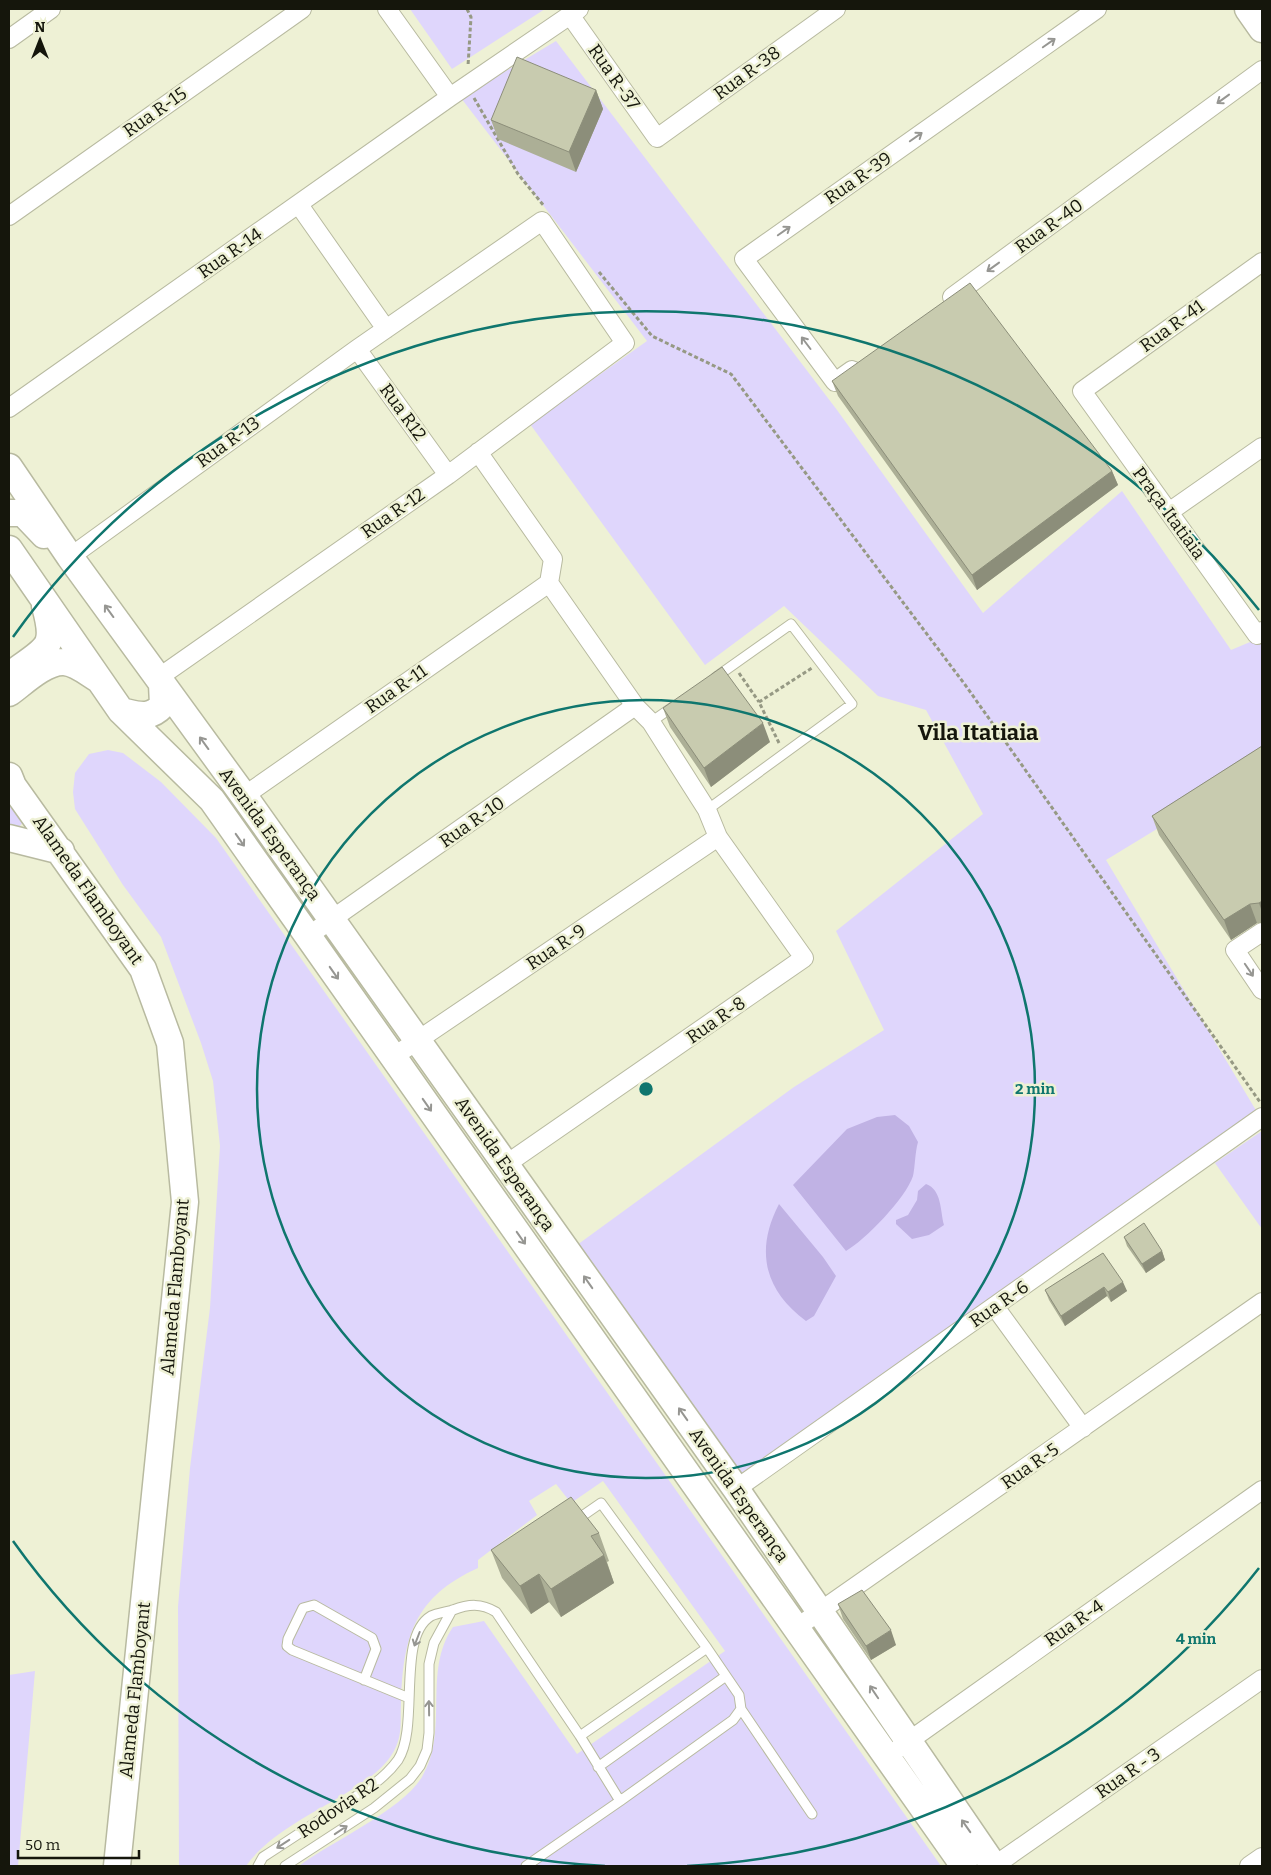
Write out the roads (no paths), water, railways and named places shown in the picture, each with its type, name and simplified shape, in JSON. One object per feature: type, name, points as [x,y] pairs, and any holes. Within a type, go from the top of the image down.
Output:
[{"type":"main road","points":[[1248,9],[1262,29]]},
{"type":"main road","name":"Avenida Esperança","points":[[9,467],[70,556],[244,796],[736,1489],[820,1612],[964,1866]]},
{"type":"main road","points":[[9,513],[22,513],[70,556]]},
{"type":"main road","name":"Avenida Esperança","points":[[9,549],[44,603],[121,711],[212,800],[796,1628],[994,1866]]},
{"type":"main road","points":[[9,675],[45,650],[50,635],[44,603]]},
{"type":"main road","points":[[9,693],[46,667],[62,662],[76,666],[101,681]]},
{"type":"main road","points":[[121,711],[144,716],[155,714],[163,705],[160,681]]},
{"type":"main road","name":"Alameda Flamboyant","points":[[10,781],[143,969],[170,1043],[185,1202],[117,1866]]},
{"type":"main road","points":[[9,836],[31,832],[36,829],[40,821]]},
{"type":"main road","points":[[9,836],[61,851]]},
{"type":"main road","name":"Alameda Flamboyant","points":[[124,1803],[131,1866]]},
{"type":"street","points":[[9,39],[51,9]]},
{"type":"street","name":"Rua R-15","points":[[9,216],[302,9]]},
{"type":"street","points":[[387,9],[450,97]]},
{"type":"street","name":"Rua R-38","points":[[657,138],[836,9]]},
{"type":"street","name":"Rua R-39","points":[[867,358],[835,382],[744,259],[1097,9]]},
{"type":"street","name":"Rua R-37","points":[[510,57],[574,12],[657,138]]},
{"type":"street","name":"Rua R-14","points":[[9,408],[450,97],[510,57]]},
{"type":"street","name":"Rua R-40","points":[[940,306],[1262,70]]},
{"type":"street","points":[[299,205],[386,328]]},
{"type":"street","name":"Rua R-13","points":[[70,556],[386,328],[542,221],[626,342]]},
{"type":"street","name":"Rua R-41","points":[[1082,391],[1262,262]]},
{"type":"street","name":"Rua R-12","points":[[160,681],[448,475],[626,342]]},
{"type":"street","name":"Rua R12","points":[[357,349],[448,475]]},
{"type":"street","name":"Praça Itatiaia","points":[[1082,391],[1259,633]]},
{"type":"street","points":[[1170,512],[1262,447]]},
{"type":"street","points":[[478,452],[553,559],[549,583],[635,706],[651,722],[708,810],[718,837]]},
{"type":"street","name":"Rua R-11","points":[[244,796],[549,583]]},
{"type":"street","name":"Rua R-10","points":[[308,936],[333,921],[635,706]]},
{"type":"street","name":"Rua R-9","points":[[393,1057],[718,837]]},
{"type":"street","name":"Rua R-8","points":[[505,1165],[804,958],[718,837]]},
{"type":"street","points":[[1262,932],[1235,950],[1262,990]]},
{"type":"street","name":"Rua R-6","points":[[736,1489],[1262,1117]]},
{"type":"street","name":"Rua R-5","points":[[796,1628],[1262,1302]]},
{"type":"street","points":[[994,1307],[1083,1428]]},
{"type":"street","name":"Rua R-4","points":[[897,1749],[1262,1490]]},
{"type":"street","name":"Rua R - 3","points":[[994,1866],[1262,1679]]},
{"type":"street","points":[[1249,1866],[1262,1857]]},
{"type":"lane","points":[[708,810],[852,704],[791,624],[710,680]]},
{"type":"lane","points":[[651,722],[681,701]]},
{"type":"lane","points":[[571,1524],[600,1503],[707,1648],[739,1695],[742,1709],[812,1814]]},
{"type":"lane","points":[[364,1680],[376,1649],[372,1638],[314,1605],[303,1608],[288,1639],[287,1646],[292,1650],[364,1680],[409,1698]]},
{"type":"lane","name":"Rodovia R2","points":[[258,1866],[263,1857],[379,1781],[398,1760],[407,1739],[414,1643],[423,1624],[431,1616],[464,1605],[478,1605],[496,1612],[580,1736],[620,1801]]},
{"type":"lane","name":"Rodovia R2","points":[[285,1866],[374,1808],[410,1779],[420,1766],[427,1750],[429,1664],[434,1643],[452,1610]]},
{"type":"lane","points":[[580,1736],[707,1648]]},
{"type":"lane","points":[[598,1767],[726,1676]]},
{"type":"lane","points":[[526,1866],[733,1720],[742,1709]]},
{"type":"lane","points":[[379,1781],[393,1792]]},
{"type":"district","name":"Vila Itatiaia","points":[[978,732]]}]
